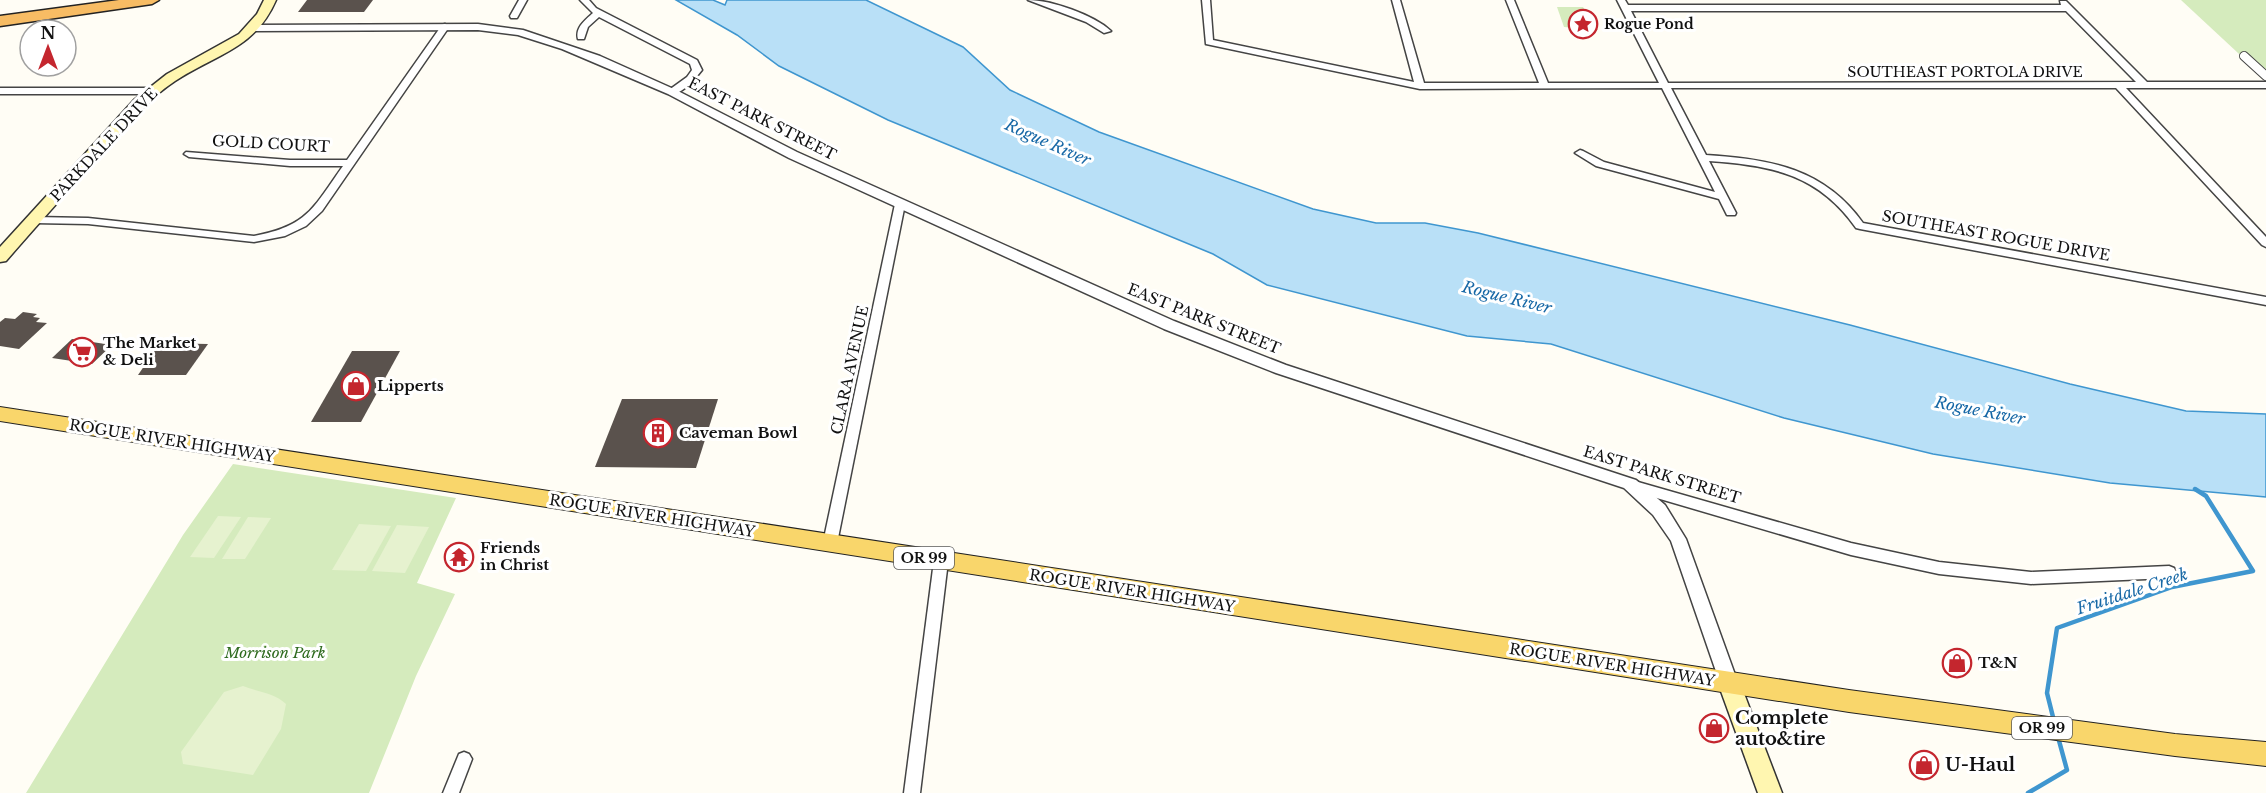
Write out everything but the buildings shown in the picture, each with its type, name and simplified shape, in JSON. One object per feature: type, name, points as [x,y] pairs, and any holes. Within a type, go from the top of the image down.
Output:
[{"type":"highway","points":[[0,21],[152,0]]},
{"type":"main road","name":"PARKDALE DRIVE","points":[[0,257],[153,91],[180,72],[220,53],[254,28],[263,17],[270,0]]},
{"type":"main road","name":"ROGUE RIVER HIGHWAY","points":[[0,414],[1729,683],[2023,725],[2175,745],[2266,754]]},
{"type":"main road","points":[[1729,683],[1770,793]]},
{"type":"street","points":[[514,16],[523,0]]},
{"type":"street","points":[[584,0],[596,11],[694,62],[697,70],[694,75],[672,92]]},
{"type":"street","points":[[1032,0],[1089,20],[1107,31]]},
{"type":"street","name":"SOUTHEAST PORTOLA DRIVE","points":[[1206,0],[1209,42],[1420,86],[2266,85]]},
{"type":"street","points":[[1396,0],[1420,86]]},
{"type":"street","points":[[1510,0],[1544,85]]},
{"type":"street","points":[[2061,0],[2144,85]]},
{"type":"street","points":[[1731,213],[1623,4],[2068,8]]},
{"type":"street","points":[[581,37],[581,31],[596,11]]},
{"type":"street","name":"EAST PARK STREET","points":[[254,28],[445,27],[500,29],[536,37],[596,58],[672,92],[793,155],[1158,321],[1281,369],[1630,484],[1851,549],[1939,568],[2031,578],[2169,572]]},
{"type":"street","points":[[34,220],[88,221],[254,239],[281,234],[302,224],[318,209],[445,27]]},
{"type":"street","points":[[2244,56],[2266,76]]},
{"type":"street","points":[[2118,85],[2266,243]]},
{"type":"street","points":[[0,91],[153,91]]},
{"type":"street","points":[[1580,153],[1600,164],[1723,197]]},
{"type":"street","name":"GOLD COURT","points":[[189,154],[290,163],[350,163]]},
{"type":"street","name":"SOUTHEAST ROGUE DRIVE","points":[[1703,158],[1758,161],[1811,180],[1832,194],[1852,213],[1860,226],[2266,301]]},
{"type":"street","name":"CLARA AVENUE","points":[[830,543],[900,204]]},
{"type":"street","points":[[1630,484],[1659,510],[1678,539],[1729,683]]},
{"type":"street","points":[[912,793],[941,561]]},
{"type":"street","points":[[451,793],[464,759]]},
{"type":"green space","points":[[2181,0],[2266,0],[2266,79]]},
{"type":"green space","points":[[1557,7],[1583,7],[1598,30],[1564,27]]},
{"type":"green space","name":"Morrison Park","points":[[233,464],[456,498],[417,583],[455,594],[416,676],[369,793],[26,793],[183,535]]},
{"type":"green space","points":[[218,516],[241,517],[214,558],[190,557]]},
{"type":"green space","points":[[248,517],[271,518],[245,559],[222,559]]},
{"type":"green space","points":[[359,524],[391,526],[366,571],[332,570]]},
{"type":"green space","points":[[397,525],[429,527],[405,573],[372,571]]},
{"type":"green space","points":[[243,686],[272,695],[286,704],[281,729],[253,775],[183,764],[181,752],[224,692]]},
{"type":"water","name":"Rogue River","points":[[676,0],[713,0],[725,5],[727,0],[866,0],[963,47],[1010,90],[1099,132],[1313,209],[1376,223],[1425,223],[1478,233],[1850,325],[2070,384],[2186,411],[2266,414],[2266,497],[2110,483],[1933,454],[1784,418],[1551,344],[1467,336],[1267,285],[1213,254],[888,120],[779,66],[737,35]]},
{"type":"waterway","name":"Fruitdale Creek","points":[[2054,721],[2047,693],[2057,628],[2172,587],[2253,571],[2206,496],[2195,489]]},
{"type":"waterway","name":"Fruitdale Creek","points":[[2028,793],[2067,770],[2058,737]]},
{"type":"place","name":"Rogue Pond","points":[[1583,24]]},
{"type":"place","name":"The Market & Deli","points":[[82,352]]},
{"type":"place","name":"Lipperts","points":[[356,386]]},
{"type":"place","name":"Caveman Bowl","points":[[658,433]]},
{"type":"place","name":"Friends in Christ","points":[[459,557]]},
{"type":"place","name":"T&N","points":[[1957,663]]},
{"type":"place","name":"Complete auto&tire","points":[[1714,728]]},
{"type":"place","name":"U-Haul","points":[[1924,765]]}]
